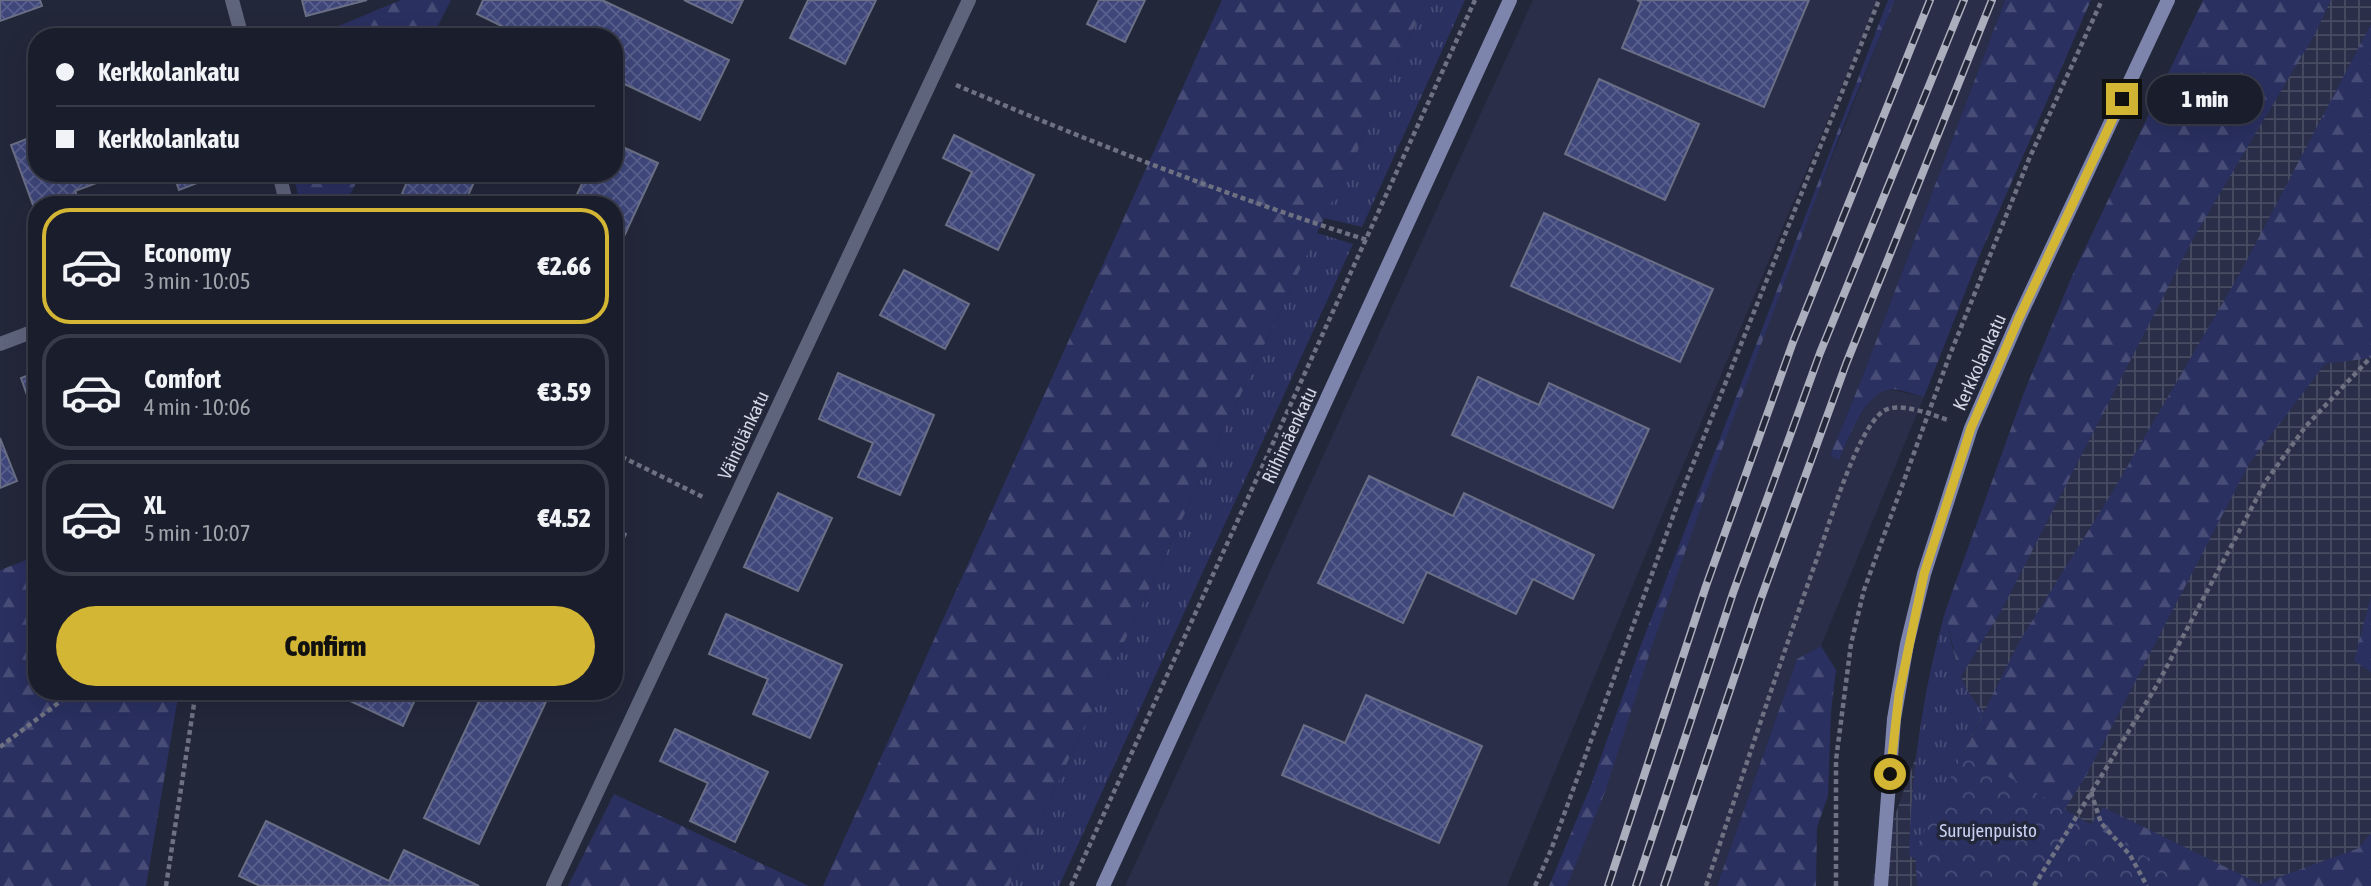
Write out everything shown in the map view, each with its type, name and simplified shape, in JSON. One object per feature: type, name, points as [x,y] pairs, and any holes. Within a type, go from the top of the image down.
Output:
[{"type":"street","points":[[232,0],[240,28]]},
{"type":"street","name":"Väinölänkatu","points":[[553,886],[969,0]]},
{"type":"street","name":"Riihimäenkatu","points":[[1103,886],[1510,0]]},
{"type":"street","name":"Kerkkolankatu","points":[[1881,886],[1894,719],[1907,644],[1924,574],[1971,428],[2018,320],[2168,0]]},
{"type":"street","points":[[0,344],[28,333]]},
{"type":"path","points":[[1071,886],[1475,0]]},
{"type":"path","points":[[1535,886],[1551,850],[1683,489],[1879,0]]},
{"type":"path","points":[[1836,886],[1836,760],[1851,643],[1864,590],[1928,414],[2029,159],[2102,0]]},
{"type":"path","points":[[933,75],[1210,187],[1367,240]]},
{"type":"path","points":[[2034,886],[2157,685],[2266,481],[2306,426],[2371,357]]},
{"type":"path","points":[[1706,886],[1773,678],[1847,472],[1864,436],[1882,412],[1892,407],[1928,414],[1971,428]]},
{"type":"path","points":[[623,457],[705,498]]},
{"type":"path","points":[[0,747],[62,700]]},
{"type":"path","points":[[166,886],[195,700]]},
{"type":"path","points":[[2090,791],[2101,823],[2130,855],[2147,886]]},
{"type":"shaded area","points":[[1533,0],[1878,0],[1507,886],[1125,886]]},
{"type":"shaded area","points":[[1895,0],[2005,0],[1830,456],[1839,459],[1856,422],[1874,395],[1889,389],[1924,397],[1821,646],[1797,659],[1717,886],[1555,886],[1596,787],[1701,485]]},
{"type":"shaded area","points":[[2261,0],[2371,0],[2371,886],[1870,886],[2031,432]]},
{"type":"green space","points":[[401,0],[451,0],[437,28],[334,28]]},
{"type":"green space","points":[[1222,0],[1427,0],[1009,886],[823,886]]},
{"type":"green space","points":[[1427,0],[1465,0],[1362,227],[1324,218]]},
{"type":"green space","points":[[1888,0],[1895,0],[1840,134],[1714,470],[1651,649],[1605,792],[1567,886],[1549,886],[1591,785],[1641,645]]},
{"type":"green space","points":[[2005,0],[2091,0],[1979,257],[1924,397],[1896,390],[1879,394],[1864,409],[1839,460],[1830,456]]},
{"type":"green space","points":[[2203,0],[2331,0],[2315,34],[2195,235],[2001,611],[1960,678],[1945,612],[2023,395],[2072,276]]},
{"type":"green space","points":[[2371,24],[2371,358],[2325,364],[2249,464],[2087,774],[2065,809],[1996,884],[1915,850],[2019,642],[2113,491],[2239,275]]},
{"type":"green space","points":[[295,182],[356,182],[350,196],[298,196]]},
{"type":"green space","points":[[1317,233],[1353,244],[1059,886],[1009,886]]},
{"type":"green space","points":[[28,559],[28,700],[177,700],[146,886],[0,886],[0,570]]},
{"type":"green space","points":[[2371,596],[2371,672],[2354,661]]},
{"type":"green space","points":[[1945,612],[1961,678],[1984,711],[1915,850],[1916,859],[1909,856],[1915,763],[1924,702]]},
{"type":"green space","points":[[1821,646],[1836,670],[1831,712],[1828,796],[1817,827],[1816,886],[1717,886],[1797,659]]},
{"type":"green space","name":"Surujenpuisto","points":[[1964,751],[2197,886],[1917,886],[1915,850]]},
{"type":"green space","points":[[614,794],[809,886],[568,886]]},
{"type":"green space","points":[[2103,807],[2260,884],[2359,848],[2371,833],[2371,886],[2047,886]]},
{"type":"building","points":[[0,0],[40,0],[42,6],[0,21]]},
{"type":"building","points":[[302,0],[367,0],[306,16]]},
{"type":"building","points":[[483,0],[602,0],[729,60],[700,120],[623,83],[623,28],[506,28],[477,14]]},
{"type":"building","points":[[684,0],[743,0],[732,23]]},
{"type":"building","points":[[808,0],[876,0],[845,64],[790,38]]},
{"type":"building","points":[[1099,0],[1145,0],[1125,42],[1087,24]]},
{"type":"building","points":[[1637,0],[1809,0],[1764,107],[1622,48],[1641,2]]},
{"type":"building","points":[[1599,79],[1699,124],[1665,200],[1565,154]]},
{"type":"building","points":[[954,135],[1034,175],[998,250],[946,225],[972,172],[943,158]]},
{"type":"building","points":[[28,138],[28,182],[99,182],[75,191],[77,196],[30,196],[11,145]]},
{"type":"building","points":[[623,147],[658,163],[623,239],[623,196],[576,196],[583,182],[623,182]]},
{"type":"building","points":[[176,182],[200,182],[179,190]]},
{"type":"building","points":[[407,182],[474,182],[468,196],[401,196]]},
{"type":"building","points":[[1544,213],[1713,289],[1680,362],[1511,286]]},
{"type":"building","points":[[904,270],[969,304],[945,349],[880,315]]},
{"type":"building","points":[[838,373],[934,415],[900,495],[858,477],[873,443],[819,419]]},
{"type":"building","points":[[28,375],[28,398],[21,378]]},
{"type":"building","points":[[1478,377],[1539,405],[1549,383],[1649,429],[1613,508],[1452,435]]},
{"type":"building","points":[[0,438],[17,481],[0,488]]},
{"type":"building","points":[[1369,476],[1453,516],[1464,493],[1594,555],[1573,599],[1533,579],[1516,614],[1427,572],[1403,623],[1318,583]]},
{"type":"building","points":[[778,493],[832,518],[798,591],[744,567]]},
{"type":"building","points":[[726,614],[842,665],[810,738],[753,714],[768,679],[709,654]]},
{"type":"building","points":[[1366,695],[1482,746],[1439,843],[1282,775],[1304,725],[1345,743]]},
{"type":"building","points":[[348,700],[415,700],[403,726]]},
{"type":"building","points":[[480,700],[547,700],[479,844],[424,818]]},
{"type":"building","points":[[675,729],[768,772],[735,842],[690,821],[708,783],[660,761]]},
{"type":"building","points":[[266,821],[389,881],[404,850],[479,886],[260,886],[239,876]]},
{"type":"railway","points":[[1608,886],[1706,586],[1793,342],[1930,0]]},
{"type":"railway","points":[[1636,886],[1733,593],[1820,353],[1964,0]]},
{"type":"railway","points":[[1664,886],[1760,601],[1846,364],[1992,0]]},
{"type":"route","points":[[1890,774],[1894,719],[1907,644],[1924,574],[1971,428],[2018,320],[2122,99]]}]
